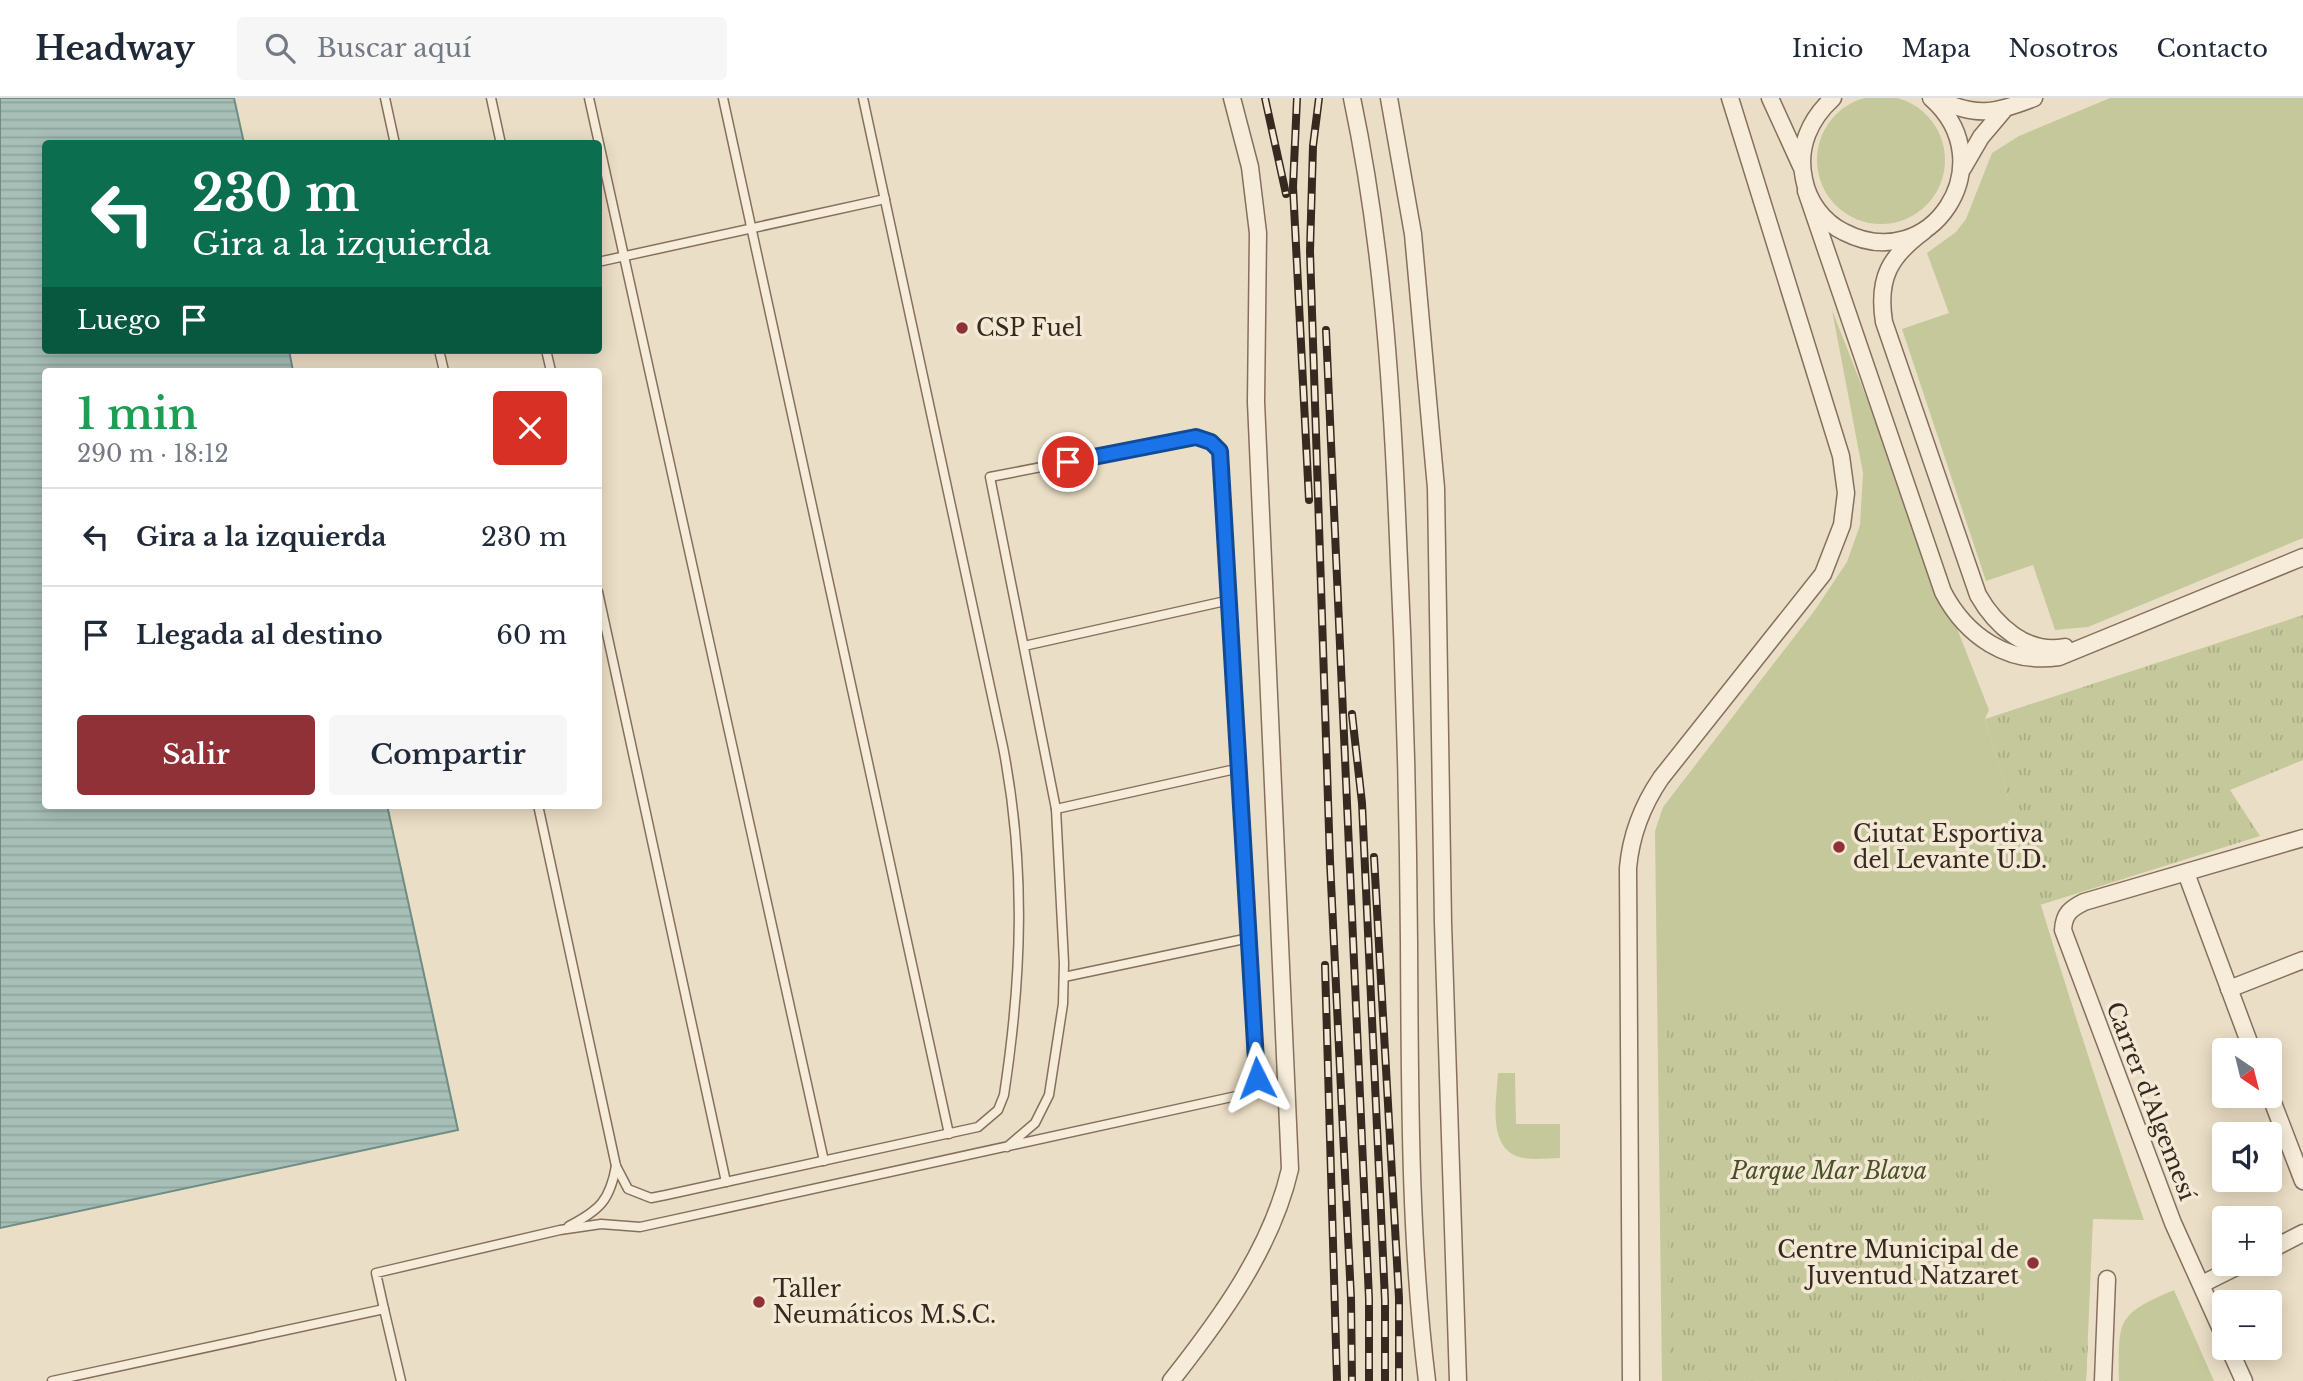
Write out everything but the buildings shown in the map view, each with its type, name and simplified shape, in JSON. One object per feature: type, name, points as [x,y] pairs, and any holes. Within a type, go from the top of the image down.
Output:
[{"type":"street","points":[[1171,1381],[1235,1293],[1268,1231],[1290,1169],[1256,402],[1258,233],[1250,167],[1232,98]]},
{"type":"street","points":[[1352,98],[1378,259],[1394,449],[1405,676],[1412,1166],[1418,1304],[1427,1381]]},
{"type":"street","points":[[1389,98],[1414,247],[1436,488],[1442,909],[1458,1381]]},
{"type":"street","points":[[1631,1381],[1628,868],[1633,836],[1645,804],[1661,778],[1823,574],[1837,543],[1846,493],[1835,433],[1730,98]]},
{"type":"street","points":[[1770,98],[1801,166],[1806,191],[1943,592],[1955,612],[1989,644],[2041,660],[2059,657],[2303,557]]},
{"type":"street","points":[[1801,166],[1804,141],[1814,118],[1833,98]]},
{"type":"street","points":[[1933,98],[1977,113],[2003,111],[2034,98]]},
{"type":"street","points":[[1933,98],[1955,127],[1962,147],[1963,169]]},
{"type":"street","points":[[2003,111],[1981,137],[1963,169],[1956,193],[1943,215],[1893,257],[1882,289],[1884,321],[1978,595],[1998,624],[2036,646],[2060,648],[2112,637]]},
{"type":"street","points":[[1806,191],[1818,212],[1835,228],[1856,239],[1891,242],[1924,231]]},
{"type":"street","points":[[2247,1038],[2186,873],[2303,838]]},
{"type":"street","name":"Carrer d'Algemesí","points":[[2186,873],[2084,902],[2072,908],[2063,918],[2063,930],[2173,1223],[2212,1308]]},
{"type":"street","points":[[2229,989],[2303,960]]},
{"type":"street","points":[[2275,1108],[2303,1181]]},
{"type":"street","points":[[2282,1244],[2303,1233]]},
{"type":"street","points":[[2202,1284],[2218,1276]]},
{"type":"street","points":[[2103,1381],[2107,1279]]},
{"type":"street","points":[[2234,1360],[2244,1381]]},
{"type":"lane","points":[[385,98],[393,140]]},
{"type":"lane","points":[[491,98],[500,140]]},
{"type":"lane","points":[[589,98],[598,140]]},
{"type":"lane","points":[[723,98],[949,1134]]},
{"type":"lane","points":[[539,809],[616,1166],[628,1189],[651,1198],[949,1134],[978,1127],[991,1119],[1004,1095],[1019,977],[1019,861],[1003,747],[863,98]]},
{"type":"lane","points":[[602,157],[824,1161]]},
{"type":"lane","points":[[602,261],[885,200]]},
{"type":"lane","points":[[401,1381],[376,1273],[561,1230],[601,1224],[640,1227],[1007,1147],[1248,1092],[1257,1078],[1222,461],[1220,451],[1211,442],[1196,437],[990,477],[1056,810],[1063,977],[1059,1040],[1049,1095],[1035,1123],[1007,1147]]},
{"type":"lane","points":[[1024,646],[1230,600]]},
{"type":"lane","points":[[602,610],[726,1182]]},
{"type":"lane","points":[[1056,810],[1240,768]]},
{"type":"lane","points":[[1063,977],[1249,938]]},
{"type":"lane","points":[[561,1230],[593,1213],[604,1202],[612,1189],[616,1166]]},
{"type":"lane","points":[[52,1381],[384,1309]]},
{"type":"green space","points":[[1881,96],[1905,101],[1926,115],[1940,136],[1945,160],[1940,184],[1926,205],[1905,219],[1881,224],[1857,219],[1836,205],[1822,184],[1817,160],[1822,136],[1836,115],[1857,101]]},
{"type":"green space","points":[[2110,98],[2303,98],[2303,538],[2088,627],[2055,630],[2033,565],[1986,581],[1902,329],[1949,313],[1927,253],[1956,232],[1966,219],[1992,153],[2019,136]]},
{"type":"green space","name":"Ciutat Esportiva del Levante U.D.","points":[[1832,310],[1989,710],[1985,719],[2042,908],[2101,1096],[2144,1220],[2093,1219],[2086,1381],[1662,1381],[1655,831],[1663,807],[1815,610],[1847,562],[1860,525],[1863,473]]},
{"type":"green space","points":[[2303,615],[2303,760],[2230,790],[2260,836],[2040,905],[1985,719]]},
{"type":"green space","name":"Parque Mar Blava","points":[[1667,1009],[1893,1010],[1995,1017],[1984,1338],[2088,1343],[2086,1381],[1669,1381]]},
{"type":"green space","points":[[1498,1073],[1515,1073],[1516,1124],[1560,1124],[1560,1158],[1527,1158],[1516,1156],[1507,1150],[1497,1131]]},
{"type":"green space","points":[[2174,1290],[2214,1381],[2119,1381],[2119,1345],[2124,1322],[2141,1306]]},
{"type":"water","points":[[0,98],[234,98],[243,140],[42,140],[42,354],[290,354],[292,368],[42,368],[42,809],[388,809],[458,1130],[0,1228]]},
{"type":"railway","points":[[1265,98],[1286,194]]},
{"type":"railway","points":[[1297,98],[1293,187],[1309,500]]},
{"type":"railway","points":[[1319,98],[1313,146],[1310,251],[1330,861],[1351,1298],[1352,1381]]},
{"type":"railway","points":[[1326,330],[1369,1299],[1369,1381]]},
{"type":"railway","points":[[1352,714],[1362,803],[1385,1300],[1385,1381]]},
{"type":"railway","points":[[1374,857],[1399,1298],[1399,1381]]},
{"type":"railway","points":[[1325,965],[1337,1381]]},
{"type":"place","name":"CSP Fuel","points":[[962,328]]},
{"type":"place","name":"Ciutat Esportiva del Levante U.D.","points":[[1839,847]]},
{"type":"place","name":"Centre Municipal de Juventud Natzaret","points":[[2033,1263]]},
{"type":"place","name":"Taller Neumáticos M.S.C.","points":[[759,1302]]},
{"type":"route","points":[[1068,462],[1196,437],[1211,442],[1220,451],[1257,1078]]}]
